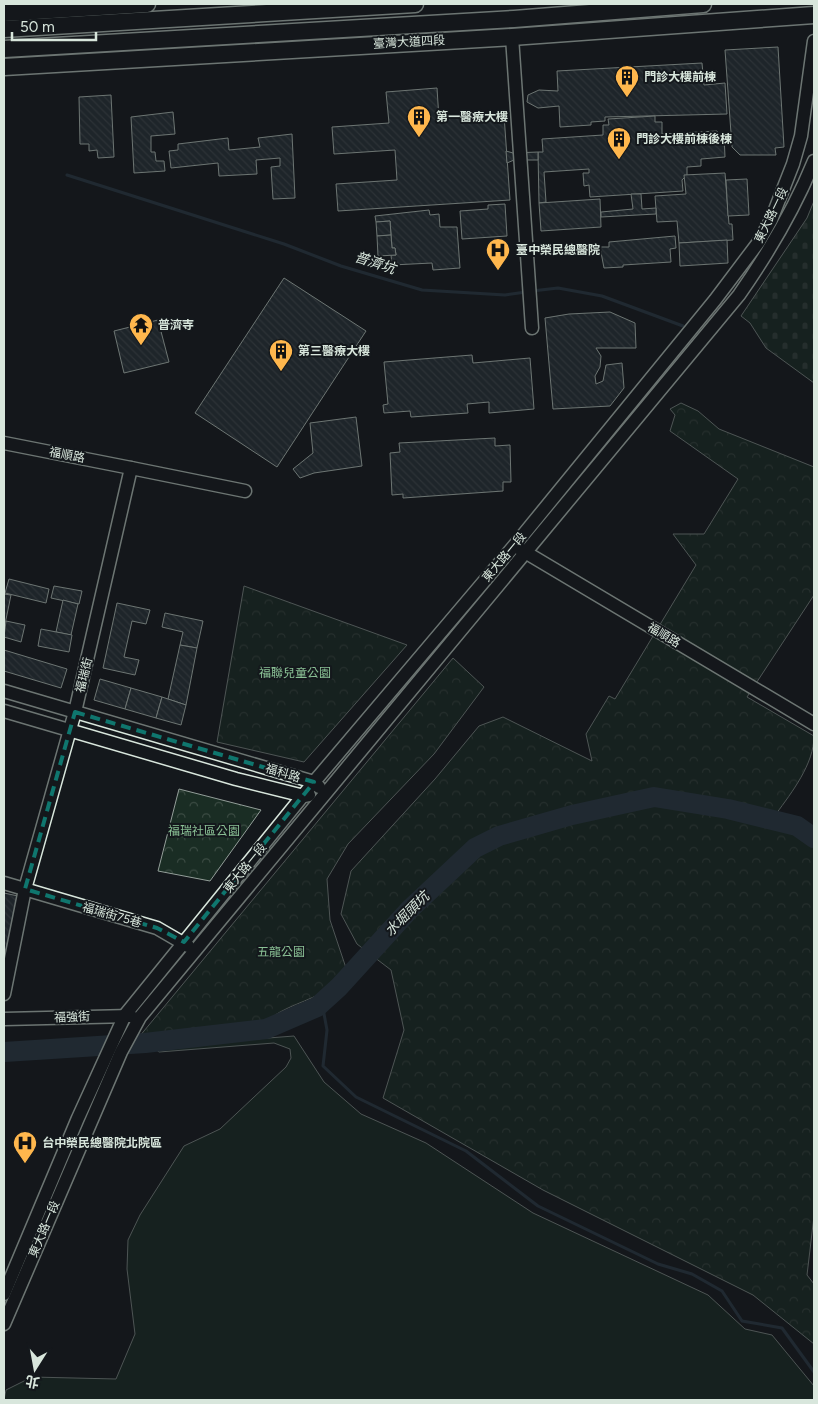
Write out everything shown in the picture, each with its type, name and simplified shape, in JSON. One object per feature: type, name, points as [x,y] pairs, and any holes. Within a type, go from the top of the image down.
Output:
[{"type":"main road","points":[[4,13],[147,4]]},
{"type":"main road","points":[[4,28],[414,4]]},
{"type":"main road","name":"臺灣大道四段","points":[[4,49],[514,19],[703,4]]},
{"type":"main road","name":"臺灣大道四段","points":[[4,67],[512,37],[814,14]]},
{"type":"street","points":[[512,37],[532,328]]},
{"type":"street","name":"東大路一段","points":[[4,1294],[105,1057],[125,1015],[314,782],[514,546],[715,300],[758,244],[771,220],[794,164],[801,136],[814,41]]},
{"type":"street","name":"東大路一段","points":[[4,1324],[121,1052],[140,1017],[527,553],[739,295],[775,242],[802,192],[814,161]]},
{"type":"street","name":"福順路","points":[[4,442],[131,468]]},
{"type":"street","points":[[131,468],[245,491]]},
{"type":"street","name":"福瑞街","points":[[4,994],[25,888],[75,712],[131,468]]},
{"type":"street","points":[[563,485],[574,494]]},
{"type":"street","name":"福順路","points":[[514,546],[814,724]]},
{"type":"street","name":"福科路","points":[[4,691],[314,782],[325,793]]},
{"type":"street","name":"福科路","points":[[4,710],[236,779],[304,796],[325,793]]},
{"type":"street","name":"福瑞街75巷","points":[[4,882],[157,928],[184,942],[194,951]]},
{"type":"street","name":"福強街","points":[[4,1019],[125,1015],[140,1017]]},
{"type":"highlighted area","points":[[75,712],[314,782],[184,942],[157,928],[25,889]]},
{"type":"green space","points":[[814,201],[814,383],[766,348],[750,323],[741,316],[807,218]]},
{"type":"green space","points":[[681,403],[698,411],[719,429],[814,467],[814,595],[747,697],[814,736],[813,746],[806,767],[776,814],[814,832],[814,1216],[807,1275],[814,1284],[814,1344],[753,1295],[543,1190],[383,1098],[404,1030],[391,970],[357,944],[341,914],[351,871],[435,779],[479,726],[503,717],[592,761],[586,734],[609,696],[615,699],[696,565],[673,534],[704,534],[738,479],[670,431],[675,415],[670,409]]},
{"type":"green space","name":"福聯兒童公園","points":[[244,586],[407,645],[304,762],[217,742]]},
{"type":"green space","name":"五龍公園","points":[[453,658],[484,687],[434,754],[348,844],[327,879],[330,920],[346,968],[335,982],[328,989],[280,1012],[266,1022],[139,1037]]},
{"type":"green space","name":"福瑞社區公園","points":[[179,789],[261,810],[210,881],[158,871]]},
{"type":"green space","points":[[294,1036],[324,1082],[361,1114],[426,1143],[533,1213],[708,1295],[745,1329],[772,1335],[814,1386],[814,1400],[4,1400],[6,1390],[32,1377],[116,1379],[135,1334],[127,1269],[128,1240],[140,1215],[184,1146],[220,1129],[286,1067],[291,1058],[290,1049],[274,1043],[159,1052],[153,1047]]},
{"type":"building","points":[[778,47],[784,147],[775,148],[776,155],[740,155],[732,147],[725,50]]},
{"type":"building","name":"門診大樓前棟","points":[[702,63],[704,85],[725,83],[727,114],[605,117],[605,121],[591,122],[591,125],[560,127],[559,106],[538,108],[527,102],[528,95],[539,90],[558,91],[557,71]]},
{"type":"building","name":"第一醫療大樓","points":[[437,88],[439,119],[504,115],[510,200],[338,211],[336,184],[397,180],[395,150],[334,154],[332,127],[389,123],[386,92]]},
{"type":"building","points":[[111,95],[114,157],[98,158],[97,150],[89,151],[89,144],[80,144],[79,97]]},
{"type":"building","points":[[173,112],[175,134],[151,136],[151,152],[155,152],[156,161],[164,161],[165,171],[134,173],[131,117]]},
{"type":"building","name":"門診大樓前棟後棟","points":[[655,116],[655,122],[662,122],[662,134],[717,131],[718,135],[724,135],[725,157],[701,159],[701,166],[687,167],[687,175],[682,180],[683,191],[590,197],[589,185],[584,186],[583,173],[589,173],[589,169],[544,172],[546,202],[539,203],[538,152],[543,152],[542,139],[603,135],[603,125],[609,125],[608,119]]},
{"type":"building","points":[[292,134],[295,198],[273,199],[271,167],[280,166],[280,158],[256,160],[257,174],[219,176],[218,163],[171,168],[169,151],[178,150],[178,144],[228,138],[229,150],[260,147],[258,138]]},
{"type":"building","points":[[506,151],[513,153],[538,152],[538,160],[514,160],[507,163]]},
{"type":"building","points":[[725,173],[729,224],[732,224],[733,240],[679,243],[677,221],[657,222],[655,196],[686,194],[684,175]]},
{"type":"building","points":[[747,179],[749,215],[728,216],[726,180]]},
{"type":"building","points":[[631,194],[641,194],[642,209],[656,208],[656,214],[601,217],[601,212],[633,209]]},
{"type":"building","points":[[600,199],[601,227],[541,231],[539,203]]},
{"type":"building","points":[[505,204],[507,236],[462,239],[460,211],[488,209],[488,205]]},
{"type":"building","points":[[429,210],[430,215],[439,214],[440,227],[457,227],[460,268],[433,270],[432,263],[392,265],[391,255],[396,255],[395,248],[392,248],[390,221],[376,222],[375,216]]},
{"type":"building","points":[[390,221],[391,235],[377,236],[376,222]]},
{"type":"building","points":[[391,235],[392,248],[395,248],[396,255],[378,256],[377,236]]},
{"type":"building","points":[[675,236],[676,248],[670,249],[671,262],[604,268],[600,247],[609,247],[609,242]]},
{"type":"building","points":[[727,240],[728,263],[680,266],[679,243]]},
{"type":"building","name":"第三醫療大樓","points":[[284,278],[366,331],[277,467],[195,413]]},
{"type":"building","points":[[610,312],[635,323],[636,348],[596,348],[601,356],[600,367],[595,376],[596,384],[603,381],[606,365],[622,363],[624,388],[610,406],[553,409],[545,318],[569,314]]},
{"type":"building","name":"普濟寺","points":[[158,320],[169,362],[124,373],[114,331]]},
{"type":"building","points":[[472,355],[473,363],[530,358],[534,409],[489,413],[489,402],[467,404],[468,413],[411,417],[410,411],[384,413],[383,405],[388,404],[384,362]]},
{"type":"building","points":[[356,417],[362,466],[314,473],[300,478],[293,469],[313,453],[310,423]]},
{"type":"building","points":[[495,438],[495,446],[510,445],[511,482],[503,482],[503,491],[403,498],[403,494],[392,495],[390,453],[400,452],[399,443]]},
{"type":"building","points":[[9,579],[49,589],[46,603],[5,593]]},
{"type":"building","points":[[54,586],[82,591],[79,604],[51,598]]},
{"type":"building","points":[[4,594],[11,595],[4,629]]},
{"type":"building","points":[[63,600],[78,604],[71,635],[56,632]]},
{"type":"building","points":[[117,603],[150,610],[146,624],[132,621],[124,657],[139,660],[135,675],[103,668]]},
{"type":"building","points":[[165,613],[203,621],[197,648],[180,645],[183,632],[162,627]]},
{"type":"building","points":[[6,621],[25,625],[21,642],[4,637]]},
{"type":"building","points":[[41,629],[72,635],[69,652],[38,646]]},
{"type":"building","points":[[180,645],[197,648],[186,705],[168,699]]},
{"type":"building","points":[[4,650],[67,669],[61,688],[4,671]]},
{"type":"building","points":[[100,679],[131,688],[125,709],[94,700]]},
{"type":"building","points":[[131,688],[162,697],[156,718],[125,709]]},
{"type":"building","points":[[162,697],[186,705],[181,725],[156,718]]},
{"type":"building","points":[[4,893],[18,896],[6,950],[4,950]]},
{"type":"waterway","name":"普濟坑","points":[[67,175],[284,244],[341,266],[422,290],[505,295],[526,292]]},
{"type":"waterway","name":"普濟坑","points":[[532,291],[558,288],[602,296],[683,326]]},
{"type":"waterway","name":"水堀頭坑","points":[[4,1052],[145,1043],[266,1029],[317,1007],[339,987],[410,909],[475,848],[499,836],[572,815],[654,797],[728,809],[797,826],[814,838]]},
{"type":"waterway","points":[[322,1003],[327,1030],[323,1066],[356,1097],[466,1151],[538,1206],[658,1264],[692,1274],[722,1291],[742,1321],[782,1328],[814,1372]]},
{"type":"place","name":"門診大樓前棟","points":[[627,98]]},
{"type":"place","name":"第一醫療大樓","points":[[419,138]]},
{"type":"place","name":"門診大樓前棟後棟","points":[[619,160]]},
{"type":"place","name":"臺中榮民總醫院","points":[[498,271]]},
{"type":"place","name":"普濟寺","points":[[141,346]]},
{"type":"place","name":"第三醫療大樓","points":[[281,372]]},
{"type":"place","name":"台中榮民總醫院北院區","points":[[25,1164]]}]
